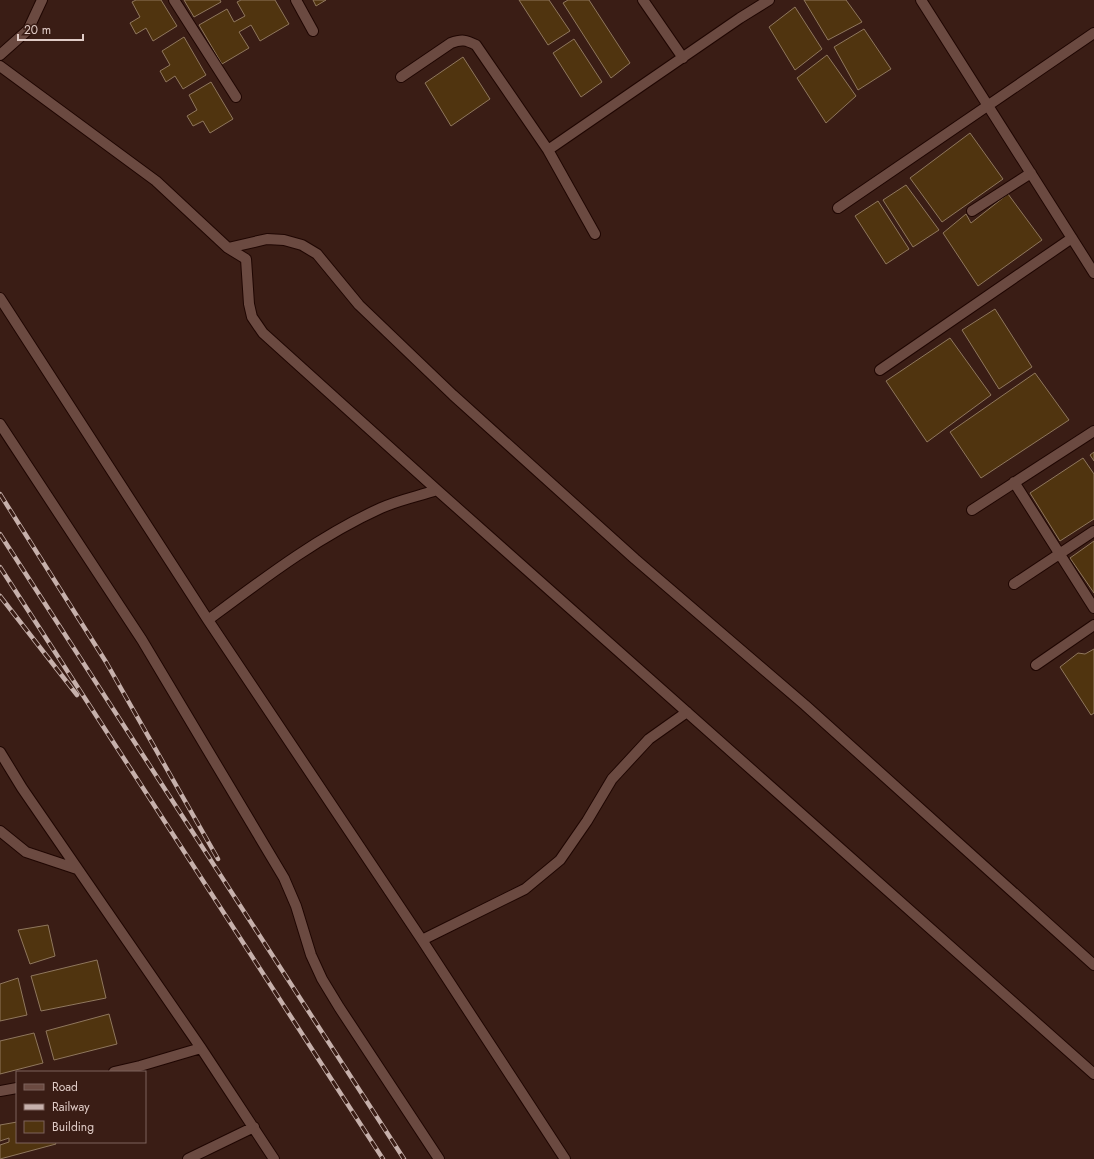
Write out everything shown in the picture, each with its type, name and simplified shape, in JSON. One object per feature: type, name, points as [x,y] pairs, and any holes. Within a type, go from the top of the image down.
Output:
[{"type":"street","points":[[0,55],[28,30],[42,0]]},
{"type":"street","points":[[174,0],[236,97]]},
{"type":"street","points":[[296,0],[314,31]]},
{"type":"street","points":[[643,0],[683,58]]},
{"type":"street","points":[[548,150],[740,18],[769,0]]},
{"type":"street","points":[[921,0],[1094,273]]},
{"type":"street","points":[[838,208],[1094,33]]},
{"type":"street","points":[[401,77],[451,43],[459,40],[466,40],[476,45],[548,150],[595,234]]},
{"type":"street","points":[[0,66],[156,181],[228,248],[246,259],[249,304],[252,317],[263,333],[436,490],[1094,1074]]},
{"type":"street","points":[[972,211],[1031,174]]},
{"type":"street","points":[[880,370],[1072,238]]},
{"type":"street","points":[[228,248],[267,239],[284,240],[302,245],[317,254],[359,305],[453,396],[635,559],[811,711],[1094,964]]},
{"type":"street","points":[[0,298],[208,620],[422,940],[565,1159]]},
{"type":"street","points":[[0,424],[146,647],[284,878],[296,906],[311,956],[322,980],[439,1159]]},
{"type":"street","points":[[972,510],[1094,431]]},
{"type":"street","points":[[1014,482],[1094,608]]},
{"type":"street","points":[[208,620],[259,581],[332,533],[383,507],[436,490]]},
{"type":"street","points":[[1014,584],[1094,531]]},
{"type":"street","points":[[1036,665],[1094,625]]},
{"type":"street","points":[[422,940],[525,889],[560,860],[612,779],[649,739],[687,712]]},
{"type":"street","points":[[0,752],[22,788],[77,870],[201,1048],[274,1159]]},
{"type":"street","points":[[0,830],[26,852],[77,870]]},
{"type":"street","points":[[118,1071],[201,1048]]},
{"type":"street","points":[[0,1091],[16,1088]]},
{"type":"street","points":[[188,1159],[254,1127]]},
{"type":"building","points":[[136,0],[161,0],[177,26],[153,41],[146,28],[136,34],[130,23],[140,17],[132,2]]},
{"type":"building","points":[[184,0],[220,0],[221,2],[194,17]]},
{"type":"building","points":[[241,0],[275,0],[289,24],[260,41],[251,25],[239,32],[249,48],[222,64],[199,25],[227,9],[234,22],[245,16],[237,2]]},
{"type":"building","points":[[313,0],[326,0],[316,6]]},
{"type":"building","points":[[519,0],[549,0],[570,31],[548,45]]},
{"type":"building","points":[[568,0],[589,0],[630,63],[611,78],[563,3]]},
{"type":"building","points":[[804,0],[846,0],[862,22],[828,40]]},
{"type":"building","points":[[795,7],[822,49],[795,70],[769,27]]},
{"type":"building","points":[[864,29],[891,69],[858,90],[834,47]]},
{"type":"building","points":[[184,37],[206,75],[183,89],[175,76],[166,82],[160,71],[170,65],[162,51]]},
{"type":"building","points":[[574,39],[602,82],[581,97],[553,53]]},
{"type":"building","points":[[827,55],[856,96],[826,123],[797,78]]},
{"type":"building","points":[[463,57],[490,99],[451,126],[425,83]]},
{"type":"building","points":[[211,82],[233,119],[210,133],[203,121],[193,126],[187,116],[197,110],[189,95]]},
{"type":"building","points":[[970,133],[1003,179],[942,222],[910,178]]},
{"type":"building","points":[[906,185],[939,230],[913,247],[883,200]]},
{"type":"building","points":[[1008,194],[1042,240],[978,286],[943,233],[966,214],[971,223]]},
{"type":"building","points":[[878,201],[909,249],[886,264],[855,216]]},
{"type":"building","points":[[995,309],[1032,367],[999,389],[962,330]]},
{"type":"building","points":[[950,338],[991,395],[927,442],[886,381]]},
{"type":"building","points":[[1035,373],[1069,420],[981,478],[950,432]]},
{"type":"building","points":[[1094,452],[1094,461],[1090,455]]},
{"type":"building","points":[[1083,458],[1094,474],[1094,519],[1060,541],[1030,493]]},
{"type":"building","points":[[1094,541],[1094,593],[1070,558]]},
{"type":"building","points":[[1094,649],[1094,713],[1091,715],[1060,667],[1078,653],[1085,654]]},
{"type":"building","points":[[48,925],[55,956],[30,964],[18,930]]},
{"type":"building","points":[[97,960],[106,998],[41,1011],[31,976]]},
{"type":"building","points":[[18,978],[27,1015],[0,1021],[0,984]]},
{"type":"building","points":[[109,1014],[117,1044],[54,1060],[46,1031]]},
{"type":"building","points":[[34,1033],[43,1063],[0,1074],[0,1041]]},
{"type":"building","points":[[16,1122],[16,1143],[56,1144],[0,1159],[0,1145],[9,1142],[9,1138],[0,1141],[0,1125]]},
{"type":"railway","points":[[0,494],[106,662],[218,859]]},
{"type":"railway","points":[[0,534],[404,1159]]},
{"type":"railway","points":[[0,567],[383,1159]]},
{"type":"railway","points":[[0,596],[77,695]]}]
